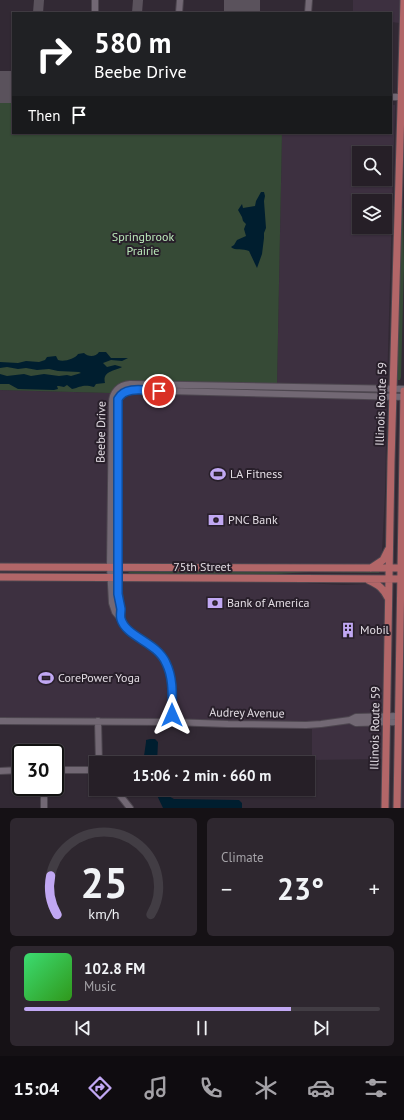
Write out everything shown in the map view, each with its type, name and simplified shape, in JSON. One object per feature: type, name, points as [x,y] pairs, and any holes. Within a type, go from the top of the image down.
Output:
[{"type":"main road","name":"Illinois Route 59","points":[[385,808],[392,397],[404,0]]},
{"type":"main road","name":"Illinois Route 59","points":[[397,808],[402,593],[404,390]]},
{"type":"main road","points":[[371,568],[382,560],[389,548]]},
{"type":"main road","name":"75th Street","points":[[0,567],[402,568]]},
{"type":"main road","name":"75th Street","points":[[0,577],[402,579]]},
{"type":"main road","points":[[365,579],[379,585],[388,599]]},
{"type":"street","points":[[95,0],[95,12]]},
{"type":"street","points":[[179,12],[180,0]]},
{"type":"street","points":[[308,12],[309,0]]},
{"type":"street","points":[[392,97],[401,97]]},
{"type":"street","name":"Beebe Drive","points":[[172,722],[171,678],[166,662],[154,647],[127,629],[120,618],[114,578],[112,401],[114,393],[120,387],[130,384],[404,390]]},
{"type":"street","name":"Beebe Drive","points":[[114,568],[118,399],[123,393],[131,390],[404,397]]},
{"type":"street","name":"Audrey Avenue","points":[[0,721],[98,721],[306,725],[350,720],[356,717],[398,719]]},
{"type":"street","points":[[98,721],[99,756]]},
{"type":"street","points":[[0,771],[12,770]]},
{"type":"street","points":[[64,770],[89,770]]},
{"type":"street","points":[[44,796],[44,808]]},
{"type":"street","points":[[121,796],[130,808]]},
{"type":"shaded area","points":[[353,0],[400,0],[400,23],[392,22],[392,12],[353,12]]},
{"type":"shaded area","points":[[392,105],[395,105],[392,210],[392,194],[352,194],[352,234],[391,234],[385,492],[382,551],[377,562],[369,565],[0,563],[0,390],[109,393],[115,386],[126,382],[277,384],[282,134],[392,134]]},
{"type":"shaded area","points":[[0,581],[367,584],[376,585],[384,594],[382,759],[315,760],[315,756],[312,756],[312,729],[228,728],[166,725],[0,724]]},
{"type":"shaded area","points":[[404,581],[404,808],[400,808]]},
{"type":"green space","name":"Springbrook Prairie","points":[[0,101],[12,101],[12,134],[282,134],[277,384],[126,382],[116,386],[110,393],[0,390]]},
{"type":"green space","points":[[401,208],[403,208],[404,267],[401,377],[400,380],[398,380],[397,379]]},
{"type":"green space","points":[[243,570],[379,571],[379,573],[308,572],[245,576],[150,576],[128,573]]},
{"type":"water","points":[[261,192],[264,192],[265,196],[266,228],[264,233],[262,254],[257,268],[249,251],[231,247],[237,240],[246,236],[244,229],[246,224],[238,210],[242,204],[243,208],[255,206]]},
{"type":"water","points":[[99,352],[106,352],[111,358],[128,358],[122,361],[111,360],[103,363],[107,367],[115,365],[122,367],[107,374],[105,376],[105,383],[96,384],[94,387],[85,386],[72,389],[67,385],[64,387],[57,386],[58,389],[54,390],[18,389],[9,384],[0,384],[0,374],[7,376],[24,374],[31,376],[44,374],[71,376],[81,373],[49,369],[37,370],[26,368],[0,368],[0,362],[39,362],[45,360],[47,357],[56,356],[58,360],[63,361],[72,359],[78,354],[84,353],[92,356]]},
{"type":"water","points":[[155,739],[158,742],[157,756],[144,756],[146,740]]},
{"type":"water","points":[[157,796],[169,796],[174,799],[239,800],[242,803],[242,808],[163,808]]},
{"type":"taxiway","points":[[38,12],[39,0]]},
{"type":"taxiway","points":[[137,12],[138,0]]},
{"type":"taxiway","points":[[229,0],[229,12]]},
{"type":"taxiway","points":[[0,76],[12,76]]},
{"type":"runway","points":[[247,0],[247,12]]},
{"type":"runway","points":[[0,90],[12,90]]},
{"type":"place","name":"LA Fitness","points":[[218,474]]},
{"type":"place","name":"PNC Bank","points":[[216,520]]},
{"type":"place","name":"Bank of America","points":[[215,603]]},
{"type":"place","name":"Mobil","points":[[348,630]]},
{"type":"place","name":"CorePower Yoga","points":[[46,678]]},
{"type":"route","points":[[159,391],[131,390],[126,391],[118,399],[118,594],[121,610],[120,618],[127,629],[154,647],[166,662],[171,678],[172,715]]}]
